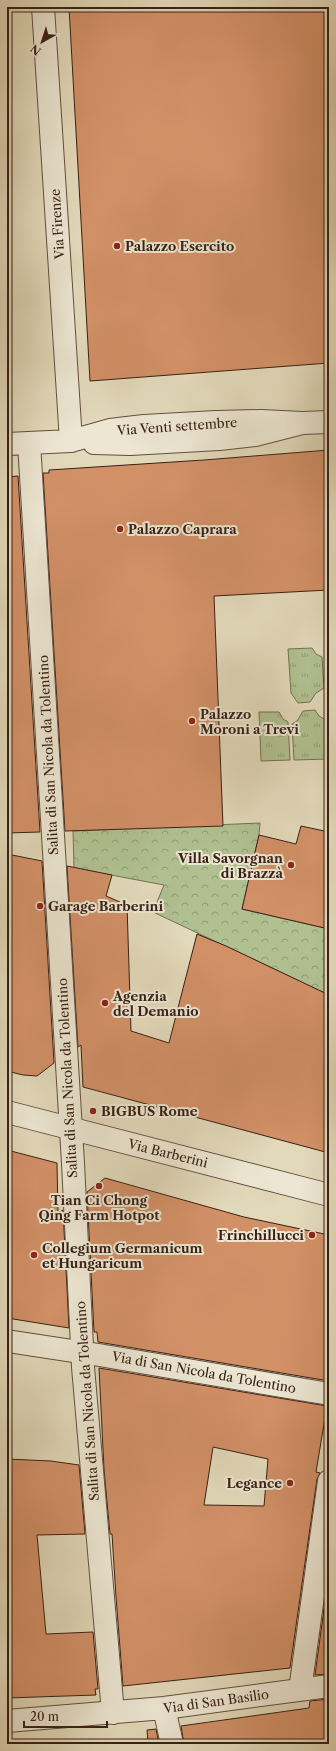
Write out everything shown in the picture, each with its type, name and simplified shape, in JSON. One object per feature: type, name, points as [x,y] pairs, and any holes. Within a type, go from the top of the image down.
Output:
[{"type":"street","name":"Via Firenze","points":[[43,7],[71,441]]},
{"type":"street","name":"Via Venti settembre","points":[[71,441],[130,444],[219,439],[255,434],[302,423],[329,422]]},
{"type":"street","points":[[7,444],[71,441]]},
{"type":"street","name":"Salita di San Nicola da Tolentino","points":[[30,443],[83,1352],[91,1467],[113,1713]]},
{"type":"street","name":"Via Barberini","points":[[7,1112],[329,1195]]},
{"type":"street","name":"Via di San Nicola da Tolentino","points":[[7,1341],[83,1352],[329,1394]]},
{"type":"street","points":[[300,1690],[329,1481]]},
{"type":"street","name":"Via di San Basilio","points":[[7,1721],[164,1708],[329,1686]]},
{"type":"street","points":[[164,1708],[172,1744]]},
{"type":"green space","points":[[312,648],[316,654],[322,657],[324,688],[316,693],[310,702],[298,703],[291,693],[288,649]]},
{"type":"green space","points":[[315,710],[319,716],[329,722],[329,759],[294,760],[292,724],[297,721],[303,711]]},
{"type":"green space","points":[[259,712],[279,712],[283,719],[288,722],[290,760],[261,761]]},
{"type":"green space","points":[[260,823],[259,835],[242,909],[329,929],[329,995],[153,912],[164,885],[74,868],[73,831]]},
{"type":"building","name":"Palazzo Esercito","points":[[69,7],[329,7],[329,363],[90,381]]},
{"type":"building","points":[[329,450],[329,590],[214,596],[223,826],[65,831],[43,473],[49,473],[49,470]]},
{"type":"building","points":[[18,476],[40,832],[7,833],[7,477]]},
{"type":"building","name":"Villa Savorgnan di Brazzà","points":[[301,826],[329,832],[329,929],[242,909],[259,835],[296,844]]},
{"type":"building","points":[[7,854],[42,861],[54,1063],[37,1076],[23,1075],[7,1071]]},
{"type":"building","points":[[67,866],[112,875],[106,896],[127,905],[131,1031],[169,1043],[197,934],[226,946],[329,995],[329,1153],[83,1087],[81,1045],[78,1047]]},
{"type":"building","name":"Collegium Germanicum et Hungaricum","points":[[7,1150],[57,1163],[58,1213],[63,1210],[69,1328],[7,1318]]},
{"type":"building","points":[[105,1178],[244,1217],[329,1235],[329,1381],[98,1342],[97,1332],[94,1332],[87,1192]]},
{"type":"building","points":[[99,1368],[327,1406],[316,1472],[320,1473],[317,1479],[290,1668],[123,1686],[112,1534],[110,1534],[104,1469]],"holes":[[[213,1447],[268,1459],[264,1506],[204,1505]]]},
{"type":"building","points":[[7,1459],[51,1461],[79,1465],[85,1534],[37,1535],[46,1634],[93,1632],[98,1689],[95,1689],[96,1695],[7,1698]]},
{"type":"building","points":[[329,1572],[329,1674],[315,1675]]},
{"type":"building","points":[[329,1699],[329,1744],[184,1744],[181,1726],[309,1708],[310,1701]]},
{"type":"building","points":[[156,1729],[159,1744],[148,1744],[147,1730]]},
{"type":"place","name":"Palazzo Esercito","points":[[117,246]]},
{"type":"place","name":"Palazzo Caprara","points":[[120,529]]},
{"type":"place","name":"Palazzo Moroni a Trevi","points":[[192,721]]},
{"type":"place","name":"Villa Savorgnan di Brazzà","points":[[291,865]]},
{"type":"place","name":"Garage Barberini","points":[[40,906]]},
{"type":"place","name":"Agenzia del Demanio","points":[[105,1003]]},
{"type":"place","name":"BIGBUS Rome","points":[[93,1111]]},
{"type":"place","name":"Tian Ci Chong Qing Farm Hotpot","points":[[99,1186]]},
{"type":"place","name":"Frinchillucci","points":[[312,1235]]},
{"type":"place","name":"Collegium Germanicum et Hungaricum","points":[[34,1255]]},
{"type":"place","name":"Legance","points":[[290,1483]]}]
